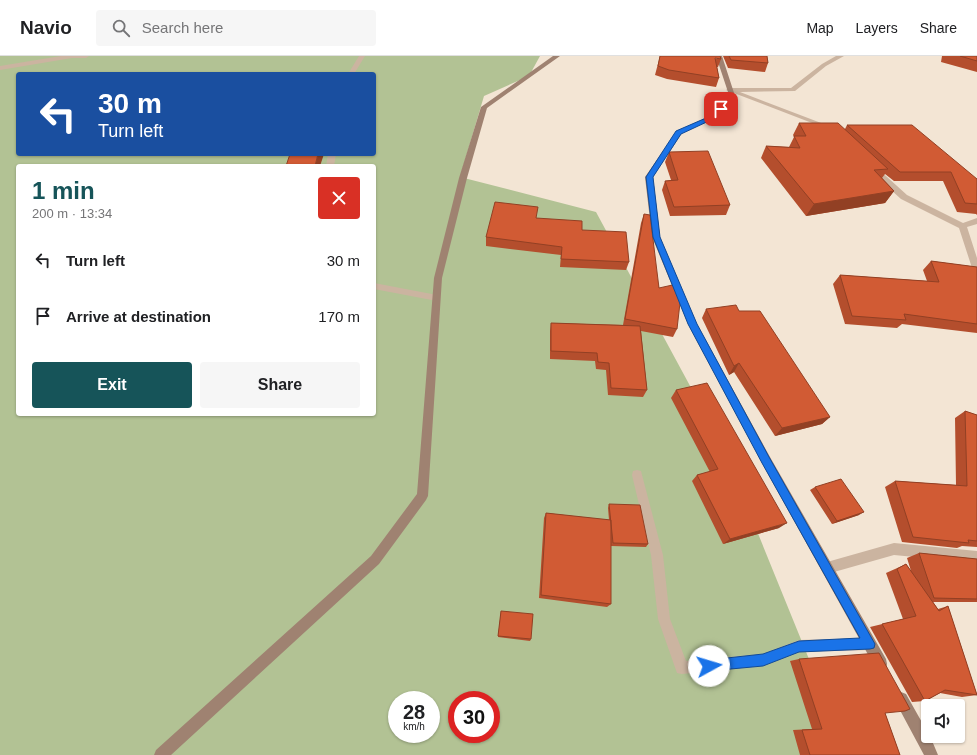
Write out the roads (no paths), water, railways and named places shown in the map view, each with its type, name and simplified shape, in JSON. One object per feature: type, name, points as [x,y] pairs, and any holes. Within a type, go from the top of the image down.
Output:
[{"type":"street","points":[[0,68],[72,56],[86,56]]},
{"type":"street","points":[[352,72],[362,56]]},
{"type":"street","points":[[161,755],[375,560],[422,496],[438,278],[463,178],[484,107],[557,56]]},
{"type":"street","points":[[720,56],[729,90],[733,99],[708,119],[679,132],[650,177],[656,237],[693,324],[766,460],[885,671]]},
{"type":"street","points":[[729,90],[793,90],[824,65],[842,56]]},
{"type":"street","points":[[729,90],[828,128],[834,133]]},
{"type":"street","points":[[869,165],[904,197],[963,226],[977,221]]},
{"type":"street","points":[[963,226],[977,271]]},
{"type":"street","points":[[376,286],[437,298]]},
{"type":"street","points":[[637,475],[657,555],[664,619],[682,668],[763,660],[799,646],[870,644]]},
{"type":"street","points":[[827,568],[894,549],[977,557]]},
{"type":"street","points":[[897,692],[928,746],[931,755]]}]
